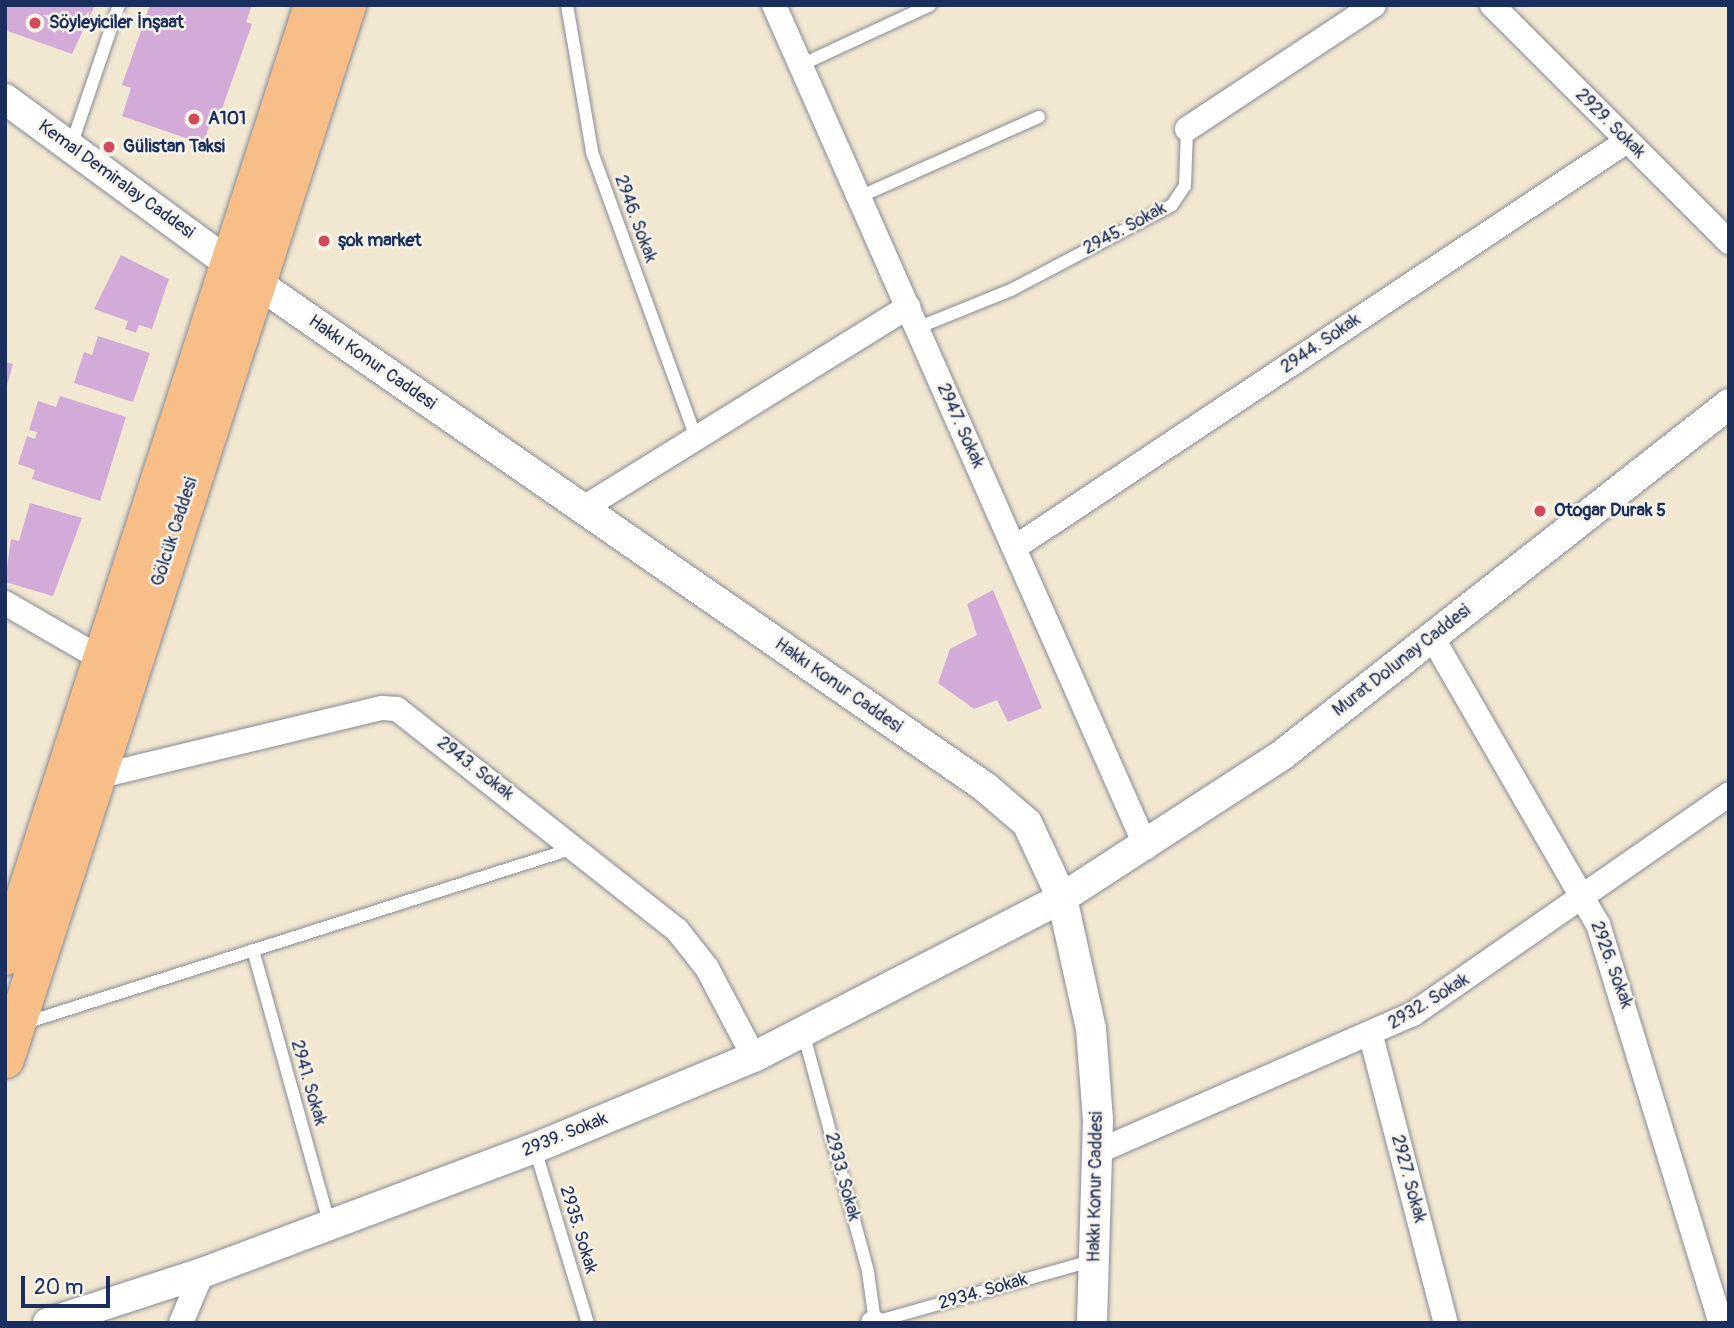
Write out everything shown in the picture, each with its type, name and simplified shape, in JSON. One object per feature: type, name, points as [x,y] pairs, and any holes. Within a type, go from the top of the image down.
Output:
[{"type":"main road","name":"Gölcük Caddesi","points":[[11,1042],[96,777],[241,272],[312,5]]},
{"type":"main road","name":"Gölcük Caddesi","points":[[5,957],[100,658],[241,272],[347,5]]},
{"type":"street","name":"2947. Sokak","points":[[775,5],[1146,847]]},
{"type":"street","name":"2945. Sokak","points":[[1187,129],[1374,5]]},
{"type":"street","name":"2929. Sokak","points":[[1492,5],[1729,242]]},
{"type":"street","name":"Kemal Demiralay Caddesi","points":[[5,99],[241,272]]},
{"type":"street","name":"2944. Sokak","points":[[1014,548],[1627,141]]},
{"type":"street","name":"Hakkı Konur Caddesi","points":[[241,272],[1009,806],[1042,847],[1062,898],[1091,1029],[1097,1152],[1092,1323]]},
{"type":"street","name":"2945. Sokak","points":[[582,509],[696,438],[912,318]]},
{"type":"street","name":"Murat Dolunay Caddesi","points":[[1062,898],[1146,847],[1282,755],[1729,404]]},
{"type":"street","points":[[5,603],[100,658]]},
{"type":"street","name":"2926. Sokak","points":[[1432,637],[1584,897],[1628,1010],[1721,1323]]},
{"type":"street","name":"2943. Sokak","points":[[96,777],[390,708],[575,848],[692,946],[754,1056]]},
{"type":"street","name":"2932. Sokak","points":[[1097,1152],[1371,1036],[1452,990],[1729,794]]},
{"type":"street","name":"2939. Sokak","points":[[48,1323],[202,1273],[535,1148],[754,1056],[1062,898]]},
{"type":"street","name":"2927. Sokak","points":[[1371,1036],[1446,1323]]},
{"type":"street","points":[[181,1323],[202,1273]]},
{"type":"lane","points":[[71,147],[119,5]]},
{"type":"lane","name":"2946. Sokak","points":[[567,5],[592,152],[696,438]]},
{"type":"lane","points":[[801,65],[930,5]]},
{"type":"lane","points":[[859,197],[1040,117]]},
{"type":"lane","name":"2945. Sokak","points":[[912,318],[1010,290],[1172,205],[1185,186],[1187,129]]},
{"type":"lane","points":[[11,1042],[253,950],[575,848]]},
{"type":"lane","name":"2941. Sokak","points":[[253,950],[330,1225]]},
{"type":"lane","name":"2933. Sokak","points":[[803,1032],[868,1272],[874,1323]]},
{"type":"lane","name":"2935. Sokak","points":[[535,1148],[588,1323]]},
{"type":"lane","name":"2934. Sokak","points":[[874,1323],[1094,1260]]},
{"type":"building","points":[[5,5],[95,5],[72,54],[5,30]]},
{"type":"building","points":[[150,5],[252,5],[246,22],[252,24],[218,120],[212,118],[203,144],[122,116],[131,88],[122,85]]},
{"type":"building","points":[[121,255],[169,279],[152,329],[139,325],[136,333],[125,329],[128,321],[94,309]]},
{"type":"building","points":[[98,336],[150,353],[133,402],[74,383],[84,352],[92,355]]},
{"type":"building","points":[[5,362],[13,364],[6,389],[5,389]]},
{"type":"building","points":[[60,396],[126,417],[100,501],[32,479],[35,470],[18,464],[27,436],[35,439],[37,432],[29,430],[38,401],[56,407]]},
{"type":"building","points":[[30,503],[82,518],[53,596],[5,582],[11,539],[19,541]]},
{"type":"building","points":[[993,590],[1042,708],[1008,722],[997,700],[974,709],[938,683],[950,649],[977,635],[967,604]]},
{"type":"place","name":"Söyleyiciler İnşaat","points":[[35,23]]},
{"type":"place","name":"A101","points":[[194,119]]},
{"type":"place","name":"Gülistan Taksi","points":[[109,147]]},
{"type":"place","name":"şok market","points":[[324,241]]},
{"type":"place","name":"Otogar Durak 5","points":[[1540,511]]}]
